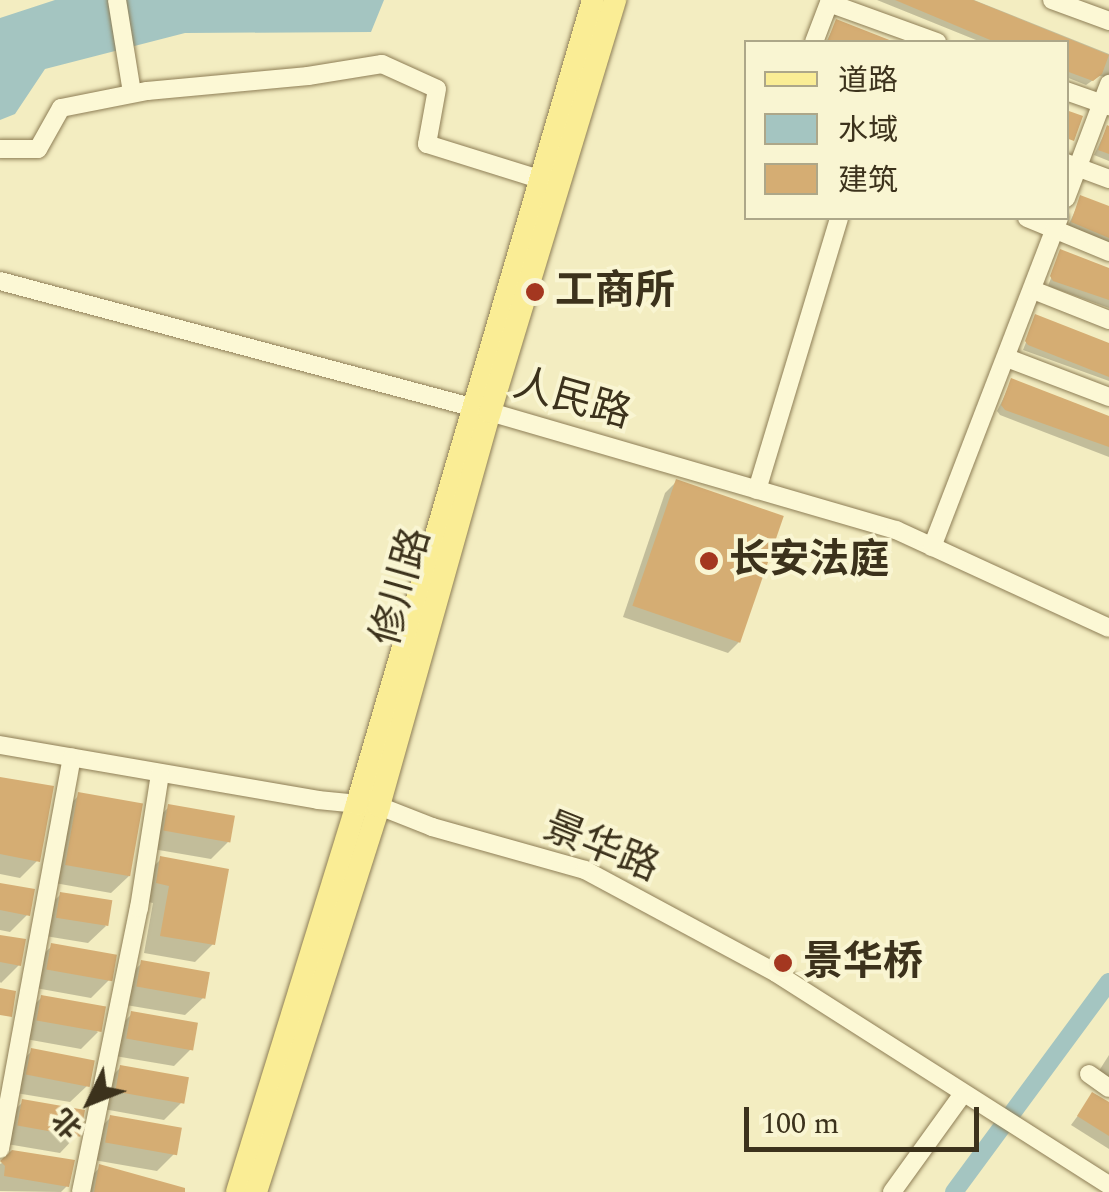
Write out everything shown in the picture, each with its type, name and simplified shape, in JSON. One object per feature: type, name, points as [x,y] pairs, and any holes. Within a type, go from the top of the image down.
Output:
[{"type":"main road","name":"修川路","points":[[549,182],[593,0]]},
{"type":"main road","name":"修川路","points":[[256,1192],[480,410],[549,182],[615,0]]},
{"type":"main road","name":"修川路","points":[[236,1192],[368,805]]},
{"type":"street","points":[[117,0],[132,94]]},
{"type":"street","points":[[1052,0],[1109,20]]},
{"type":"street","points":[[815,40],[830,1],[932,40]]},
{"type":"street","points":[[0,149],[38,149],[61,108],[132,94],[382,64],[437,88],[426,144],[549,182]]},
{"type":"street","points":[[1109,84],[1105,105],[1072,165],[1109,179]]},
{"type":"street","points":[[1069,91],[1105,105]]},
{"type":"street","points":[[757,490],[839,220]]},
{"type":"street","points":[[932,547],[1057,224],[1109,252]]},
{"type":"street","name":"人民路","points":[[0,280],[480,410],[896,530],[1109,628]]},
{"type":"street","points":[[1032,290],[1109,320]]},
{"type":"street","points":[[1007,358],[1109,397]]},
{"type":"street","name":"景华路","points":[[0,746],[368,805],[585,870],[776,973],[1109,1186]]},
{"type":"street","points":[[0,1149],[72,758]]},
{"type":"street","points":[[81,1192],[139,908],[160,774]]},
{"type":"street","points":[[1089,1074],[1109,1088]]},
{"type":"street","points":[[892,1192],[963,1095]]},
{"type":"water","points":[[55,0],[384,0],[371,32],[185,33],[45,69],[15,114],[0,120],[0,18]]},
{"type":"building","points":[[895,0],[973,0],[1109,55],[1102,74],[1093,81],[1069,72],[1069,40],[990,40]]},
{"type":"building","points":[[836,19],[889,40],[828,40]]},
{"type":"building","points":[[1069,111],[1083,116],[1074,141],[1069,139]]},
{"type":"building","points":[[1109,126],[1109,154],[1098,150]]},
{"type":"building","points":[[1080,195],[1109,206],[1109,238],[1071,222]]},
{"type":"building","points":[[1060,249],[1109,268],[1109,300],[1053,281],[1050,276]]},
{"type":"building","points":[[1035,314],[1109,343],[1109,377],[1028,345],[1025,341]]},
{"type":"building","points":[[1011,378],[1109,416],[1109,447],[1005,410],[1001,405]]},
{"type":"building","name":"长安法庭","points":[[676,479],[784,516],[740,643],[632,606]]},
{"type":"building","points":[[0,777],[54,786],[40,862],[0,854]]},
{"type":"building","points":[[78,792],[143,803],[130,876],[65,865]]},
{"type":"building","points":[[168,804],[235,816],[230,842],[163,831]]},
{"type":"building","points":[[160,856],[229,869],[215,945],[160,936],[169,886],[156,883]]},
{"type":"building","points":[[0,883],[35,889],[30,916],[0,910]]},
{"type":"building","points":[[60,892],[112,900],[108,926],[56,918]]},
{"type":"building","points":[[0,935],[26,939],[21,966],[0,962]]},
{"type":"building","points":[[51,943],[117,955],[112,981],[46,970]]},
{"type":"building","points":[[141,960],[210,972],[205,999],[136,987]]},
{"type":"building","points":[[0,988],[16,991],[12,1017],[0,1015]]},
{"type":"building","points":[[41,995],[106,1006],[101,1032],[36,1021]]},
{"type":"building","points":[[131,1011],[198,1023],[193,1050],[126,1039]]},
{"type":"building","points":[[31,1048],[95,1060],[90,1087],[26,1075]]},
{"type":"building","points":[[120,1065],[189,1077],[184,1104],[115,1092]]},
{"type":"building","points":[[1092,1092],[1109,1102],[1109,1136],[1077,1116]]},
{"type":"building","points":[[22,1099],[85,1110],[80,1137],[17,1126]]},
{"type":"building","points":[[110,1115],[182,1128],[177,1155],[105,1143]]},
{"type":"building","points":[[12,1150],[75,1160],[69,1187],[4,1176],[5,1166],[0,1161]]},
{"type":"building","points":[[99,1164],[185,1188],[185,1192],[94,1192]]},
{"type":"waterway","points":[[954,1192],[1109,982]]},
{"type":"place","name":"工商所","points":[[535,292]]},
{"type":"place","name":"长安法庭","points":[[709,561]]},
{"type":"place","name":"景华桥","points":[[783,963]]}]
